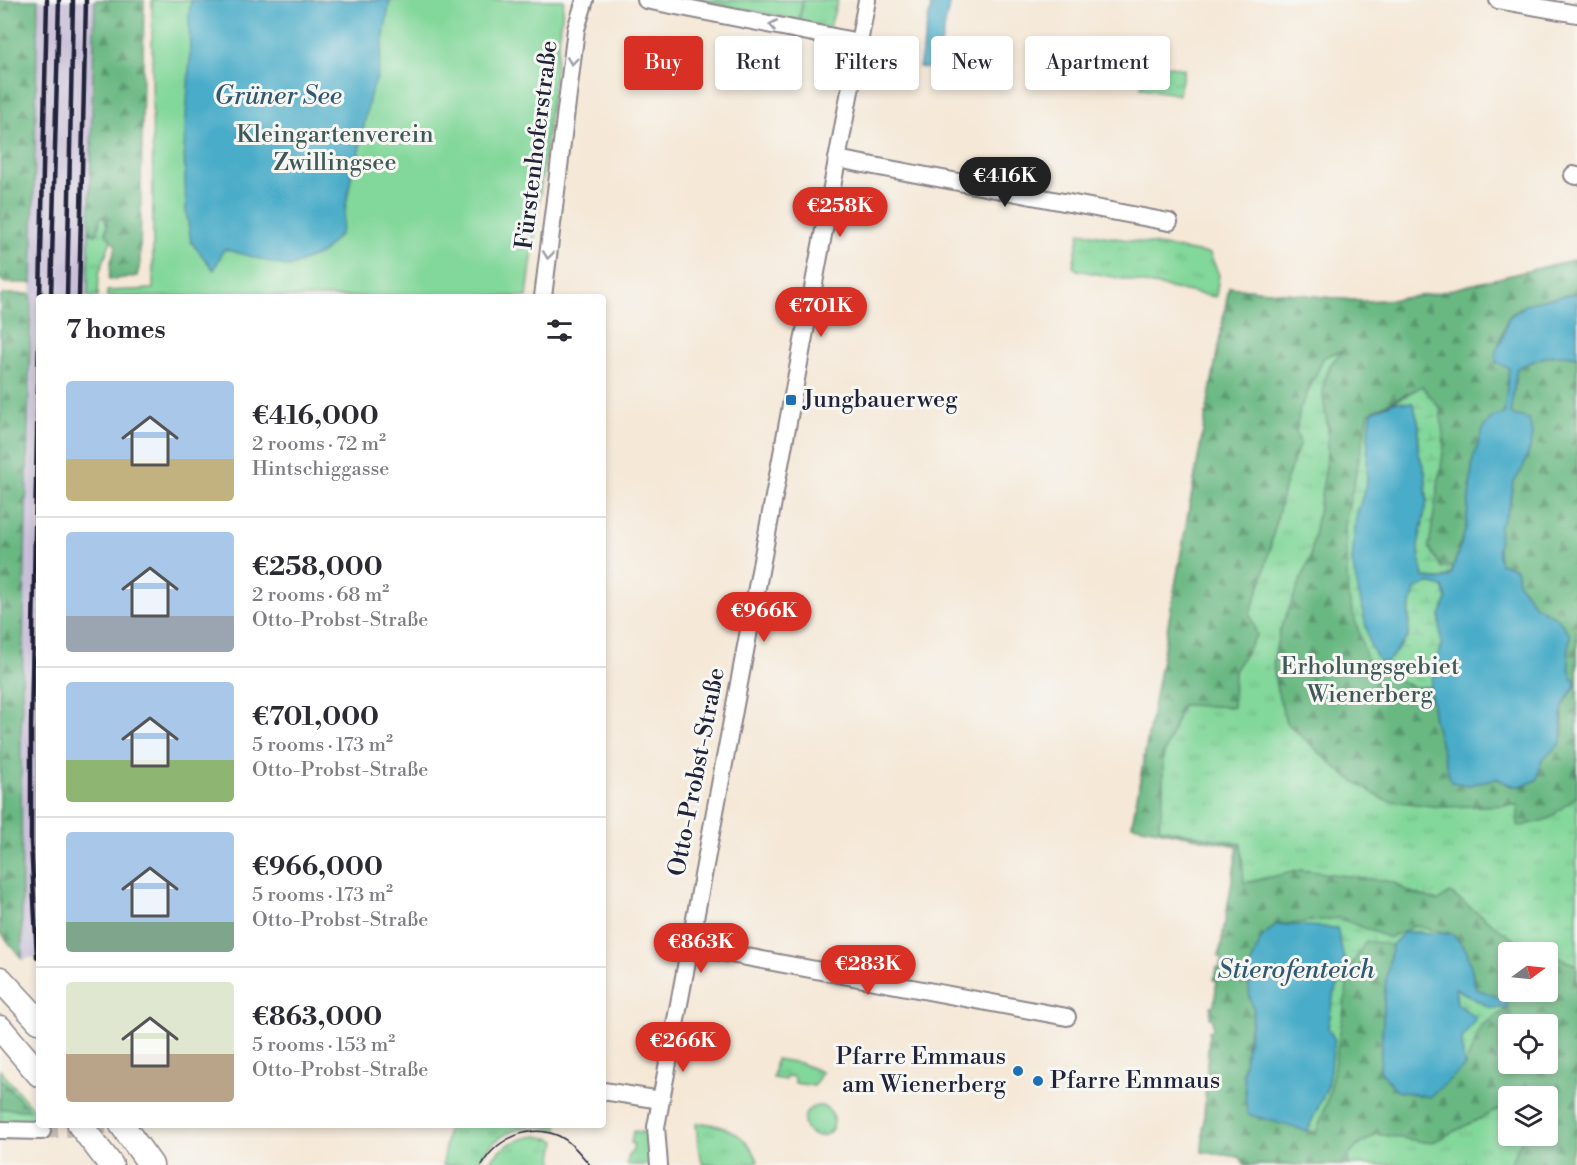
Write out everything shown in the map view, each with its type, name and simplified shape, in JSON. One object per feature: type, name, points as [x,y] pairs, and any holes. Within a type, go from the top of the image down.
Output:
[{"type":"highway","points":[[0,979],[36,1019]]},
{"type":"highway","points":[[0,1028],[36,1070]]},
{"type":"highway","points":[[82,1128],[111,1165]]},
{"type":"highway","points":[[124,1128],[151,1165]]},
{"type":"street","name":"Fürstenhoferstraße","points":[[543,294],[575,40],[582,4],[585,0]]},
{"type":"street","points":[[646,0],[829,36]]},
{"type":"street","name":"Otto-Probst-Straße","points":[[860,36],[867,0]]},
{"type":"street","points":[[1498,0],[1577,15]]},
{"type":"street","name":"Otto-Probst-Straße","points":[[659,1165],[656,1128],[688,946],[850,90]]},
{"type":"street","points":[[837,159],[1169,222]]},
{"type":"street","points":[[688,946],[1067,1017]]},
{"type":"street","points":[[606,1091],[661,1100]]},
{"type":"street","points":[[0,1130],[42,1131]]},
{"type":"shaded area","points":[[38,0],[95,0],[88,294],[36,294],[36,957],[22,959],[21,733]]},
{"type":"green space","points":[[0,0],[38,0],[32,283],[5,283],[0,279]]},
{"type":"green space","points":[[95,0],[144,0],[140,264],[137,276],[109,280],[116,246],[106,234],[107,224],[104,216],[100,218],[98,233],[95,235],[89,232]]},
{"type":"green space","name":"Kleingartenverein Zwillingsee","points":[[152,0],[564,0],[527,294],[107,294],[107,291],[153,289]]},
{"type":"green space","points":[[695,0],[803,0],[799,20]]},
{"type":"green space","points":[[803,0],[838,0],[829,29],[799,20]]},
{"type":"green space","points":[[1170,66],[1184,69],[1179,95],[1152,90],[1170,90]]},
{"type":"green space","points":[[103,216],[107,224],[106,234],[111,240],[99,274],[98,294],[88,294],[89,232],[95,235],[100,217]]},
{"type":"green space","points":[[1080,232],[1210,254],[1219,275],[1216,297],[1077,270],[1073,266]]},
{"type":"green space","name":"Erholungsgebiet Wienerberg","points":[[1577,259],[1577,1083],[1558,1092],[1558,1086],[1498,1086],[1498,1146],[1544,1146],[1540,1165],[1245,1165],[1240,1157],[1202,1152],[1209,1031],[1213,1030],[1213,1019],[1210,1018],[1211,1006],[1214,1005],[1217,981],[1214,980],[1216,968],[1219,969],[1222,958],[1219,957],[1238,846],[1132,825],[1229,287],[1361,301],[1390,300],[1433,294]]},
{"type":"green space","points":[[1577,259],[1577,293],[1528,305],[1512,314],[1505,324],[1496,351],[1510,367],[1504,414],[1473,459],[1466,528],[1453,567],[1442,568],[1429,547],[1444,445],[1422,386],[1369,413],[1345,524],[1369,666],[1413,687],[1430,687],[1434,720],[1469,785],[1496,778],[1511,786],[1525,786],[1542,759],[1564,736],[1562,708],[1576,685],[1569,667],[1570,635],[1556,617],[1535,606],[1518,582],[1516,569],[1500,563],[1498,528],[1509,507],[1513,483],[1523,468],[1530,448],[1510,414],[1517,368],[1553,355],[1577,357],[1577,796],[1548,819],[1518,827],[1518,805],[1440,807],[1384,800],[1343,774],[1286,722],[1276,686],[1273,662],[1280,630],[1310,558],[1326,467],[1328,430],[1323,397],[1324,383],[1330,365],[1343,350],[1324,357],[1300,409],[1296,433],[1300,443],[1286,481],[1263,577],[1250,614],[1257,635],[1234,671],[1233,707],[1182,705],[1163,757],[1163,796],[1159,828],[1241,844],[1244,883],[1301,870],[1393,882],[1407,891],[1438,901],[1450,893],[1520,942],[1498,942],[1498,1002],[1558,1002],[1558,958],[1577,965],[1577,1132],[1569,1165],[1509,1165],[1519,1146],[1558,1146],[1558,1086],[1498,1086],[1498,1110],[1431,1143],[1377,1134],[1356,1147],[1348,1157],[1349,1165],[1245,1165],[1240,1157],[1202,1152],[1209,1031],[1213,1030],[1213,1019],[1210,1018],[1211,1006],[1214,1005],[1217,981],[1214,980],[1216,968],[1219,969],[1222,958],[1219,957],[1238,846],[1132,825],[1229,287],[1361,301],[1390,300],[1433,294]],"holes":[[[1339,918],[1389,938],[1415,926],[1452,934],[1467,951],[1476,989],[1507,1009],[1499,1014],[1558,1014],[1558,1074],[1498,1074],[1498,1015],[1482,1025],[1464,1067],[1380,1071],[1385,988],[1392,945],[1366,940],[1349,969],[1329,1095],[1316,1132],[1307,1131],[1246,1047],[1254,1009],[1250,999],[1277,924]]]},
{"type":"green space","points":[[4,294],[31,294],[21,733],[22,959],[0,932],[0,297]]},
{"type":"green space","points":[[1422,386],[1440,408],[1444,445],[1429,547],[1442,568],[1453,567],[1448,576],[1441,579],[1423,577],[1418,546],[1427,501],[1425,472],[1418,451],[1419,425],[1413,403],[1394,402]]},
{"type":"green space","points":[[1372,412],[1368,435],[1367,481],[1356,518],[1352,562],[1356,577],[1408,637],[1409,613],[1415,589],[1430,583],[1443,587],[1447,599],[1440,616],[1441,644],[1430,687],[1413,687],[1369,666],[1348,596],[1345,524],[1369,413]]},
{"type":"green space","points":[[1339,918],[1389,938],[1415,926],[1453,934],[1405,932],[1392,945],[1366,941],[1349,969],[1329,1095],[1316,1133],[1307,1131],[1327,1088],[1328,1028],[1333,997],[1346,968],[1291,924]]},
{"type":"green space","points":[[1455,988],[1489,1007],[1507,1009],[1482,1025],[1464,1067]]},
{"type":"green space","points":[[776,1059],[800,1063],[822,1072],[814,1086],[795,1083],[792,1076],[786,1077],[785,1080],[773,1078]]},
{"type":"green space","points":[[0,1070],[36,1112],[36,1124],[0,1123]]},
{"type":"green space","points":[[0,1078],[29,1110],[0,1109]]},
{"type":"green space","points":[[819,1106],[825,1107],[833,1115],[833,1127],[825,1135],[819,1136],[813,1135],[805,1127],[804,1121],[805,1115],[813,1107]]},
{"type":"green space","points":[[704,1123],[722,1127],[737,1134],[749,1145],[758,1161],[746,1165],[703,1165],[696,1124]]},
{"type":"green space","points":[[448,1128],[524,1128],[511,1132],[494,1142],[477,1165],[443,1165]]},
{"type":"green space","points":[[635,1131],[647,1133],[650,1165],[627,1165],[629,1153],[632,1153],[634,1144],[631,1143]]},
{"type":"green space","points":[[537,1136],[556,1141],[552,1165],[487,1165],[499,1151],[510,1144]]},
{"type":"water","name":"Grüner See","points":[[191,0],[390,0],[377,78],[370,95],[357,161],[354,161],[341,233],[322,253],[289,267],[224,249],[214,270],[191,242],[186,211],[184,148]]},
{"type":"water","points":[[932,0],[950,0],[943,36],[931,36],[931,69],[919,67]]},
{"type":"water","points":[[1577,293],[1577,357],[1553,355],[1517,368],[1510,414],[1529,419],[1532,433],[1530,448],[1523,468],[1513,483],[1509,507],[1499,528],[1498,553],[1500,563],[1516,569],[1518,582],[1535,606],[1556,617],[1570,634],[1569,667],[1576,685],[1563,708],[1561,742],[1542,759],[1537,780],[1516,786],[1496,778],[1469,785],[1451,782],[1434,720],[1430,687],[1441,645],[1440,616],[1447,599],[1443,587],[1430,583],[1415,589],[1409,613],[1408,637],[1388,661],[1380,663],[1370,645],[1352,562],[1356,518],[1367,481],[1368,435],[1372,412],[1394,402],[1413,403],[1419,425],[1418,451],[1425,472],[1427,501],[1418,546],[1423,577],[1445,579],[1451,575],[1466,528],[1473,459],[1484,427],[1492,417],[1504,414],[1509,368],[1496,363],[1496,351],[1502,340],[1508,318],[1529,303]]},
{"type":"water","name":"Stierofenteich","points":[[1277,924],[1337,928],[1346,968],[1333,997],[1328,1028],[1335,1040],[1327,1088],[1307,1131],[1247,1114],[1243,1068],[1254,1009],[1250,999],[1248,971],[1262,937]]},
{"type":"water","name":"Stierofenteich","points":[[1404,932],[1453,934],[1467,951],[1476,989],[1498,997],[1498,1002],[1507,1002],[1507,1009],[1489,1007],[1455,988],[1457,1003],[1476,1018],[1462,1039],[1464,1067],[1430,1097],[1397,1091],[1380,1071],[1385,988],[1392,945]]},
{"type":"tunnel","points":[[42,1131],[81,1128]]},
{"type":"tram line","points":[[482,1165],[488,1156],[505,1141],[537,1131],[548,1132],[564,1139],[590,1165]]},
{"type":"railway","points":[[40,294],[47,0]]},
{"type":"railway","points":[[51,294],[59,0]]},
{"type":"railway","points":[[67,294],[73,0]]},
{"type":"railway","points":[[79,294],[86,0]]},
{"type":"railway","points":[[36,485],[31,842],[36,938]]},
{"type":"place","name":"Jungbauerweg","points":[[791,400]]},
{"type":"place","name":"Pfarre Emmaus am Wienerberg","points":[[1018,1071]]},
{"type":"place","name":"Pfarre Emmaus","points":[[1038,1081]]}]
